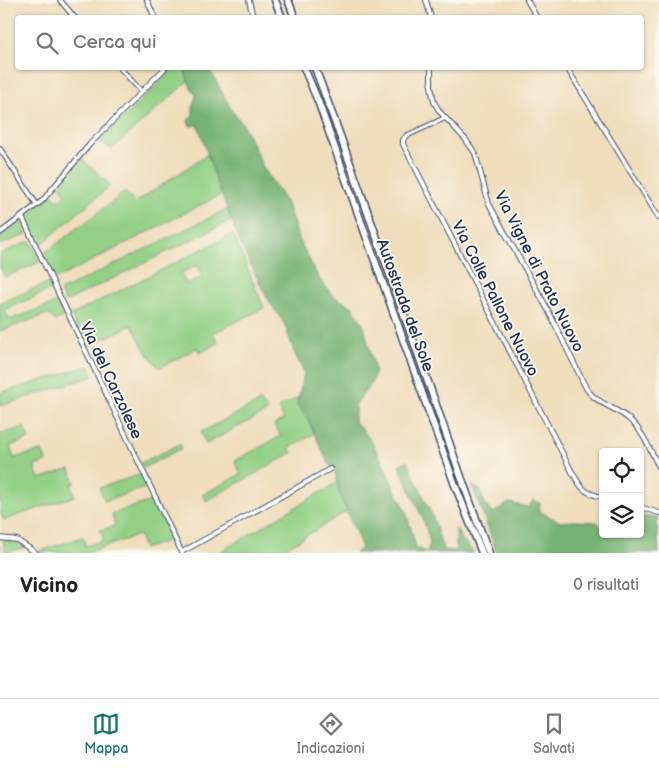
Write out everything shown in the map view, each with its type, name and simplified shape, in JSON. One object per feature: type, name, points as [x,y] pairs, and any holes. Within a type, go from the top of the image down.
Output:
[{"type":"highway","points":[[275,0],[281,15]]},
{"type":"highway","points":[[288,0],[293,15]]},
{"type":"highway","name":"Autostrada del Sole","points":[[305,70],[318,101],[455,485],[482,553]]},
{"type":"highway","name":"Autostrada del Sole","points":[[316,70],[364,198],[461,481],[489,553]]},
{"type":"street","points":[[60,0],[72,15]]},
{"type":"street","points":[[148,0],[154,15]]},
{"type":"street","points":[[249,0],[252,15]]},
{"type":"street","points":[[426,0],[430,15]]},
{"type":"street","points":[[527,0],[535,15]]},
{"type":"street","points":[[122,70],[141,91]]},
{"type":"street","points":[[0,233],[37,205],[90,144],[163,70]]},
{"type":"street","name":"Via Vigne di Prato Nuovo","points":[[431,70],[433,99],[438,109],[460,132],[475,153],[489,204],[547,308],[586,388],[594,398],[620,412],[634,424],[659,467]]},
{"type":"street","points":[[569,70],[659,218]]},
{"type":"street","name":"Via Colle Pallone Nuovo","points":[[446,118],[407,136],[403,140],[403,144],[581,488],[590,494],[599,496]]},
{"type":"street","points":[[0,149],[37,205]]},
{"type":"street","name":"Via del Carzolese","points":[[22,217],[182,553]]},
{"type":"street","points":[[182,553],[330,469]]},
{"type":"street","points":[[644,508],[659,512]]},
{"type":"street","points":[[1,538],[17,540],[36,553]]},
{"type":"green space","points":[[172,70],[185,70],[188,81],[112,149],[100,141]]},
{"type":"green space","points":[[185,70],[210,70],[232,111],[243,124],[263,167],[287,204],[298,237],[318,277],[333,296],[353,307],[364,326],[375,371],[372,383],[356,403],[354,421],[362,429],[379,455],[404,507],[416,547],[427,552],[430,542],[424,522],[399,465],[407,461],[433,517],[443,550],[456,551],[456,528],[461,538],[474,553],[355,553],[362,548],[340,495],[335,472],[328,463],[308,419],[297,404],[304,373],[294,352],[285,325],[267,298],[242,247],[217,183],[198,125],[190,126],[188,121],[193,115],[196,95],[191,88]]},
{"type":"green space","points":[[208,154],[222,194],[54,280],[42,255],[125,192],[135,203]]},
{"type":"green space","points":[[82,159],[111,185],[38,247],[25,219],[52,194],[58,201],[66,194],[60,186]]},
{"type":"green space","points":[[227,209],[232,220],[65,302],[60,291]]},
{"type":"green space","points":[[21,221],[27,234],[0,245],[0,237]]},
{"type":"green space","points":[[233,234],[264,308],[213,333],[218,343],[200,353],[197,348],[159,368],[145,350],[132,325],[86,347],[71,315]],"holes":[[[197,265],[202,277],[186,284],[181,273]]]},
{"type":"green space","points":[[30,241],[40,262],[5,277],[0,267],[0,254]]},
{"type":"green space","points":[[49,282],[52,289],[5,310],[10,320],[58,302],[64,316],[55,321],[48,314],[0,331],[0,303]]},
{"type":"green space","points":[[89,366],[94,376],[0,406],[0,393]]},
{"type":"green space","points":[[299,397],[297,404],[308,419],[314,434],[289,448],[292,453],[206,501],[202,495],[241,474],[235,461],[281,436],[274,425],[284,419],[278,408]]},
{"type":"green space","points":[[261,401],[268,411],[206,444],[201,432]]},
{"type":"green space","points":[[24,427],[29,439],[10,446],[14,458],[42,451],[47,462],[34,466],[39,479],[70,469],[75,483],[71,484],[75,496],[4,520],[0,513],[0,434]]},
{"type":"green space","points":[[180,444],[182,448],[143,468],[141,463]]},
{"type":"green space","points":[[142,474],[148,487],[105,501],[99,488]]},
{"type":"green space","points":[[338,482],[340,495],[347,511],[286,548],[287,553],[218,553]]},
{"type":"green space","points":[[472,485],[480,490],[486,506],[493,513],[509,503],[529,507],[533,500],[540,503],[539,511],[560,522],[597,522],[599,524],[599,538],[644,538],[644,517],[657,517],[659,553],[497,553]]},
{"type":"green space","points":[[154,500],[173,539],[144,549],[139,535],[85,553],[37,552],[83,537],[86,546],[104,540],[100,530],[115,526],[112,514]]},
{"type":"green space","points":[[3,540],[18,542],[26,547],[6,553]]},
{"type":"waterway","points":[[0,545],[1,553]]}]
